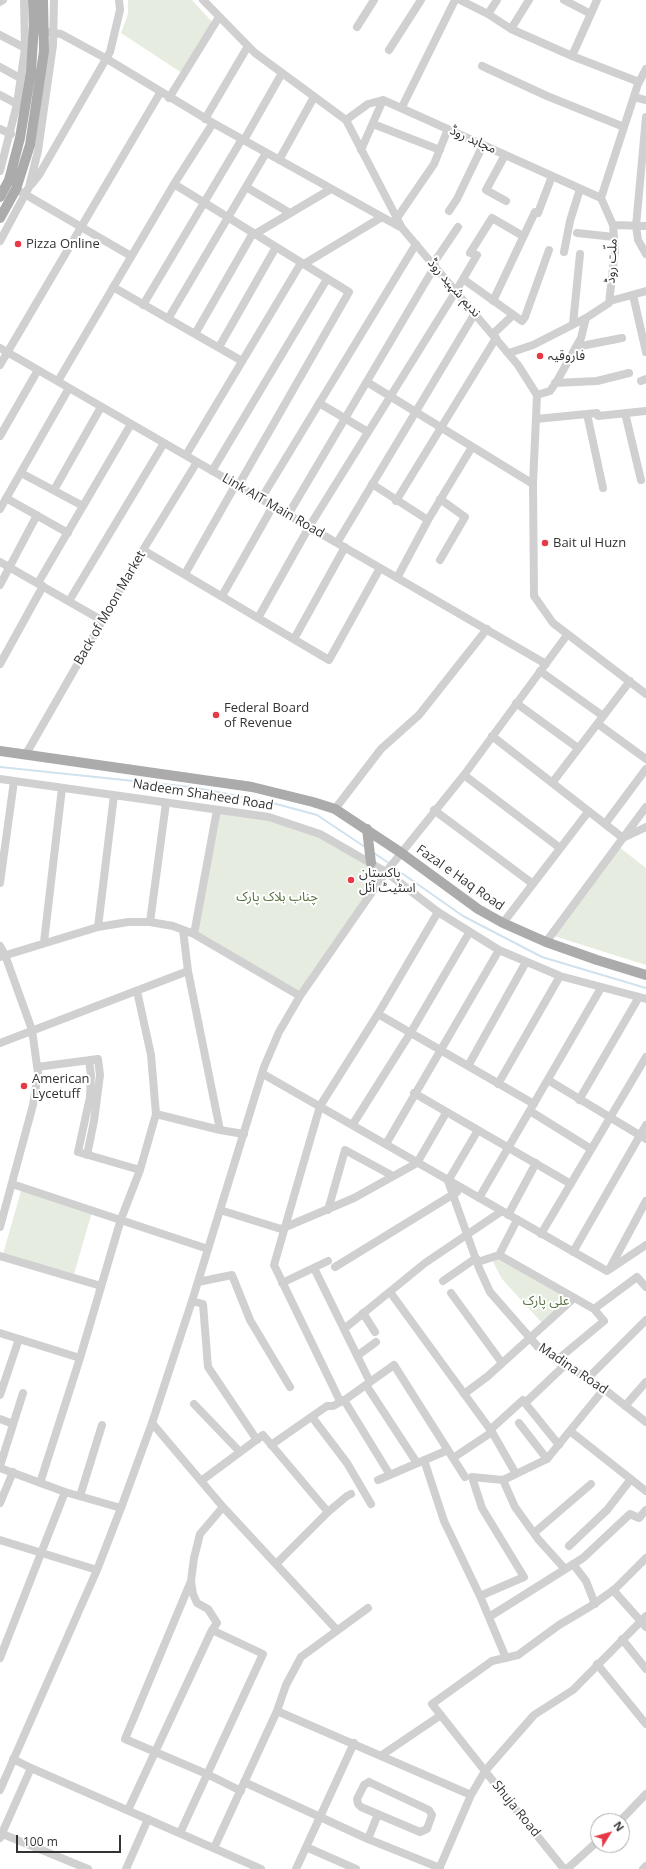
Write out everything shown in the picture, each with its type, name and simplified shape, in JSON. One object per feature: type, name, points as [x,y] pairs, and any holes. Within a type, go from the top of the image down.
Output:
[{"type":"main road","points":[[0,197],[9,180],[20,138],[31,71],[33,0]]},
{"type":"main road","points":[[0,218],[16,190],[30,146],[44,51],[44,0]]},
{"type":"main road","name":"Nadeem Shaheed Road","points":[[0,751],[252,787],[335,809]]},
{"type":"main road","name":"Fazal e Haq Road","points":[[335,809],[367,829],[399,855],[478,909],[503,924],[546,942],[646,975]]},
{"type":"main road","points":[[367,829],[371,862]]},
{"type":"street","points":[[0,171],[11,134],[25,48],[24,0]]},
{"type":"street","points":[[0,241],[26,196],[38,151],[55,32],[54,0]]},
{"type":"street","points":[[29,188],[39,176],[107,59],[120,10],[119,0]]},
{"type":"street","name":"ندیم شہید روڈ","points":[[203,0],[248,46],[346,120],[402,228],[509,353],[537,395]]},
{"type":"street","points":[[357,27],[374,0]]},
{"type":"street","points":[[389,50],[421,0]]},
{"type":"street","points":[[402,107],[455,0]]},
{"type":"street","points":[[460,0],[488,14],[511,29],[572,56],[639,82]]},
{"type":"street","points":[[488,14],[497,0]]},
{"type":"street","points":[[511,29],[529,0]]},
{"type":"street","points":[[564,0],[591,14]]},
{"type":"street","points":[[572,56],[597,0]]},
{"type":"street","points":[[169,98],[219,17]]},
{"type":"street","points":[[33,32],[44,31],[61,34],[107,59],[169,98],[402,228]]},
{"type":"street","points":[[0,35],[25,48]]},
{"type":"street","points":[[205,118],[248,46]]},
{"type":"street","points":[[482,66],[547,96],[624,126]]},
{"type":"street","points":[[0,67],[20,78]]},
{"type":"street","points":[[601,198],[639,82],[646,69]]},
{"type":"street","points":[[143,305],[282,73]]},
{"type":"street","points":[[0,365],[4,350],[80,227],[160,92]]},
{"type":"street","points":[[0,95],[17,104]]},
{"type":"street","points":[[279,160],[314,97]]},
{"type":"street","points":[[634,97],[646,100]]},
{"type":"street","points":[[346,120],[368,104],[383,100]]},
{"type":"street","points":[[361,150],[383,100]]},
{"type":"street","name":"مجاہد روڈ","points":[[383,100],[402,107],[601,198]]},
{"type":"street","points":[[646,117],[636,226],[638,240],[646,254]]},
{"type":"street","points":[[58,381],[174,184],[213,123]]},
{"type":"street","points":[[372,124],[440,150]]},
{"type":"street","points":[[0,129],[11,134]]},
{"type":"street","points":[[397,218],[434,164],[448,129]]},
{"type":"street","points":[[449,211],[457,199],[483,145]]},
{"type":"street","points":[[168,319],[266,153]]},
{"type":"street","points":[[505,155],[486,190],[506,201]]},
{"type":"street","points":[[493,301],[535,212],[538,213],[552,176]]},
{"type":"street","points":[[174,184],[349,292],[185,574]]},
{"type":"street","points":[[246,187],[290,213]]},
{"type":"street","points":[[194,334],[254,234],[331,189]]},
{"type":"street","points":[[564,252],[570,221],[580,189]]},
{"type":"street","points":[[16,190],[131,256]]},
{"type":"street","name":"ملّت روڈ","points":[[509,353],[533,345],[586,318],[610,301],[615,250],[613,225],[601,198]]},
{"type":"street","points":[[186,455],[302,263],[382,217]]},
{"type":"street","points":[[258,618],[309,527],[456,291],[476,256],[470,253],[492,218],[523,236]]},
{"type":"street","points":[[613,225],[646,226]]},
{"type":"street","points":[[288,515],[434,265],[458,227]]},
{"type":"street","points":[[577,233],[614,237]]},
{"type":"street","points":[[261,499],[416,244]]},
{"type":"street","points":[[219,347],[276,247]]},
{"type":"street","points":[[463,279],[522,321],[525,317],[549,250]]},
{"type":"street","points":[[573,324],[580,254]]},
{"type":"street","points":[[212,471],[327,279]]},
{"type":"street","points":[[113,287],[242,361]]},
{"type":"street","points":[[610,301],[646,291]]},
{"type":"street","points":[[633,295],[646,352]]},
{"type":"street","points":[[294,639],[372,484],[475,313]]},
{"type":"street","points":[[396,501],[495,336],[513,315]]},
{"type":"street","points":[[586,318],[581,338],[556,384],[550,391],[537,395],[533,484],[534,596],[553,623],[646,694]]},
{"type":"street","points":[[576,347],[622,338]]},
{"type":"street","name":"Link AIT Main Road","points":[[4,350],[546,664]]},
{"type":"street","points":[[0,436],[38,370]]},
{"type":"street","points":[[556,384],[598,381],[629,373]]},
{"type":"street","points":[[367,382],[533,484]]},
{"type":"street","points":[[0,509],[22,473],[69,388]]},
{"type":"street","points":[[319,403],[368,432]]},
{"type":"street","points":[[54,490],[101,407]]},
{"type":"street","points":[[536,419],[596,413],[598,416],[646,411]]},
{"type":"street","points":[[625,413],[641,480]]},
{"type":"street","points":[[587,414],[603,488]]},
{"type":"street","points":[[0,664],[68,533],[131,424]]},
{"type":"street","points":[[69,602],[164,443]]},
{"type":"street","points":[[397,578],[440,499],[472,447]]},
{"type":"street","name":"Back of Moon Market","points":[[26,754],[143,550],[197,462]]},
{"type":"street","points":[[22,473],[83,506]]},
{"type":"street","points":[[372,484],[396,501],[428,520]]},
{"type":"street","points":[[6,498],[68,533]]},
{"type":"street","points":[[440,499],[465,516],[440,560]]},
{"type":"street","points":[[222,596],[273,506]]},
{"type":"street","points":[[0,585],[37,516]]},
{"type":"street","points":[[143,550],[329,660],[380,568]]},
{"type":"street","points":[[0,562],[103,621]]},
{"type":"street","points":[[335,809],[381,749],[419,715],[487,629]]},
{"type":"street","points":[[1,1786],[97,1570],[121,1508],[152,1423],[263,1074],[279,1032],[300,996],[387,871],[464,774],[567,635]]},
{"type":"street","points":[[540,671],[603,716]]},
{"type":"street","points":[[552,783],[630,681]]},
{"type":"street","points":[[516,703],[578,748]]},
{"type":"street","points":[[598,724],[646,760]]},
{"type":"street","points":[[492,736],[623,838]]},
{"type":"street","points":[[605,824],[646,769]]},
{"type":"street","points":[[464,774],[560,848]]},
{"type":"street","name":"Nadeem Shaheed Road","points":[[0,779],[269,817],[320,834],[387,871],[438,912],[469,933],[499,950],[560,976],[642,998]]},
{"type":"street","points":[[0,883],[14,781]]},
{"type":"street","points":[[44,942],[62,788]]},
{"type":"street","points":[[98,927],[114,795]]},
{"type":"street","points":[[150,922],[166,803]]},
{"type":"street","points":[[546,942],[646,807]]},
{"type":"street","points":[[194,934],[216,810]]},
{"type":"street","points":[[434,810],[533,884]]},
{"type":"street","points":[[503,924],[588,812]]},
{"type":"street","points":[[623,838],[646,827]]},
{"type":"street","points":[[390,1475],[342,1400],[274,1265],[320,1106],[378,1014],[438,912]]},
{"type":"street","points":[[2,955],[98,927],[128,922],[150,922],[194,934],[300,996]]},
{"type":"street","points":[[183,930],[188,971],[220,1130]]},
{"type":"street","points":[[353,1124],[411,1032],[469,933]]},
{"type":"street","points":[[0,946],[2,955],[32,1030],[38,1073],[33,1105],[0,1227]]},
{"type":"street","points":[[386,1144],[414,1093],[441,1051],[499,950]]},
{"type":"street","points":[[468,1066],[526,962]]},
{"type":"street","points":[[0,1043],[188,971]]},
{"type":"street","points":[[498,1084],[560,976]]},
{"type":"street","points":[[479,1198],[601,988]]},
{"type":"street","points":[[40,1483],[80,1358],[121,1219],[140,1170],[156,1114],[151,1055],[137,991]]},
{"type":"street","points":[[579,1100],[642,998]]},
{"type":"street","points":[[378,1014],[498,1084],[591,1149]]},
{"type":"street","points":[[541,1234],[646,1057]]},
{"type":"street","points":[[37,1067],[98,1058],[100,1075],[94,1122],[87,1155],[140,1170]]},
{"type":"street","points":[[263,1074],[353,1124],[417,1163],[606,1271],[646,1245]]},
{"type":"street","points":[[548,1080],[579,1100],[643,1137]]},
{"type":"street","points":[[414,1093],[571,1184]]},
{"type":"street","points":[[220,1210],[281,1229],[328,1210],[354,1198],[417,1163],[446,1112]]},
{"type":"street","points":[[156,1114],[220,1130],[244,1134]]},
{"type":"street","points":[[573,1252],[643,1137],[646,1124]]},
{"type":"street","points":[[448,1180],[478,1130]]},
{"type":"street","points":[[328,1210],[345,1150],[393,1176]]},
{"type":"street","points":[[344,1329],[425,1263],[468,1234],[505,1213],[536,1163]]},
{"type":"street","name":"Madina Road","points":[[448,1180],[490,1292],[538,1347],[604,1389],[646,1422]]},
{"type":"street","points":[[12,1184],[208,1249]]},
{"type":"street","points":[[335,1267],[463,1189]]},
{"type":"street","points":[[610,1269],[646,1201]]},
{"type":"street","points":[[499,1255],[517,1220]]},
{"type":"street","points":[[442,1281],[477,1260],[499,1255],[594,1309],[604,1321],[557,1360]]},
{"type":"street","points":[[0,1256],[101,1286]]},
{"type":"street","points":[[282,1282],[328,1261]]},
{"type":"street","points":[[314,1268],[357,1356],[368,1384],[421,1462],[444,1521],[480,1596],[506,1658]]},
{"type":"street","points":[[198,1282],[232,1276],[250,1320],[290,1387]]},
{"type":"street","points":[[594,1309],[637,1277],[646,1287]]},
{"type":"street","points":[[390,1292],[491,1431],[516,1474]]},
{"type":"street","points":[[451,1293],[502,1363]]},
{"type":"street","points":[[464,1394],[502,1363],[574,1298]]},
{"type":"street","points":[[192,1301],[203,1304],[208,1367],[257,1440]]},
{"type":"street","points":[[363,1313],[375,1332]]},
{"type":"street","points":[[587,1379],[646,1320]]},
{"type":"street","points":[[0,1333],[80,1358]]},
{"type":"street","points":[[0,1395],[19,1339]]},
{"type":"street","points":[[357,1356],[376,1342]]},
{"type":"street","points":[[271,1445],[327,1406],[333,1406],[368,1384],[394,1365],[465,1477]]},
{"type":"street","points":[[525,1403],[565,1365]]},
{"type":"street","points":[[625,1406],[646,1382]]},
{"type":"street","points":[[480,1596],[524,1577],[482,1508],[472,1477],[503,1480],[547,1459],[604,1389]]},
{"type":"street","points":[[23,1393],[0,1467],[65,1492],[121,1508]]},
{"type":"street","points":[[453,1458],[491,1431],[523,1400],[559,1444]]},
{"type":"street","points":[[194,1404],[240,1452]]},
{"type":"street","points":[[312,1417],[348,1463],[371,1504]]},
{"type":"street","points":[[0,1419],[13,1424]]},
{"type":"street","points":[[152,1423],[223,1507],[337,1630]]},
{"type":"street","points":[[519,1423],[547,1459]]},
{"type":"street","points":[[80,1496],[102,1425]]},
{"type":"street","points":[[570,1431],[646,1491]]},
{"type":"street","points":[[201,1481],[263,1435],[328,1512]]},
{"type":"street","points":[[378,1480],[448,1450]]},
{"type":"street","points":[[0,1503],[13,1472]]},
{"type":"street","points":[[569,1546],[607,1510],[631,1479]]},
{"type":"street","points":[[503,1480],[515,1507],[534,1533],[565,1569]]},
{"type":"street","points":[[534,1533],[590,1484]]},
{"type":"street","points":[[0,1658],[65,1492]]},
{"type":"street","points":[[276,1564],[328,1512],[351,1494]]},
{"type":"street","points":[[223,1507],[200,1534],[194,1558],[191,1581],[125,1739],[209,1775],[241,1791]]},
{"type":"street","points":[[489,1617],[583,1558],[630,1514],[639,1518],[646,1510]]},
{"type":"street","points":[[0,1540],[97,1570]]},
{"type":"street","points":[[613,1590],[644,1621],[622,1639],[573,1690],[534,1715],[485,1771],[432,1704],[492,1661],[518,1655],[559,1625],[595,1604],[613,1590],[646,1558]]},
{"type":"street","points":[[573,1564],[586,1581],[595,1604]]},
{"type":"street","points":[[128,1810],[212,1630],[217,1623],[208,1609],[197,1603],[193,1594],[191,1581]]},
{"type":"street","points":[[214,1848],[277,1711],[286,1685],[301,1657],[368,1608]]},
{"type":"street","points":[[180,1833],[209,1775],[263,1654],[212,1630]]},
{"type":"street","points":[[622,1639],[646,1669]]},
{"type":"street","points":[[597,1664],[646,1724]]},
{"type":"street","points":[[277,1711],[382,1755],[471,1795]]},
{"type":"street","points":[[382,1755],[441,1715]]},
{"type":"street","points":[[296,1869],[354,1743]]},
{"type":"street","points":[[13,1759],[261,1869]]},
{"type":"street","points":[[31,1768],[1,1835],[88,1869]]},
{"type":"street","name":"Shuja Road","points":[[439,1868],[471,1795],[485,1771],[564,1869]]},
{"type":"street","points":[[244,1782],[368,1839],[439,1868]]},
{"type":"street","points":[[369,1782],[429,1810],[432,1815],[427,1829],[420,1832],[378,1814],[358,1804],[357,1800],[364,1785],[369,1782]]},
{"type":"street","points":[[628,1813],[646,1794]]},
{"type":"street","points":[[368,1839],[378,1814]]},
{"type":"street","points":[[126,1869],[148,1819]]},
{"type":"street","points":[[306,1847],[356,1869]]},
{"type":"street","points":[[567,1869],[590,1848]]},
{"type":"street","points":[[643,1869],[646,1866]]},
{"type":"green space","points":[[128,0],[192,0],[215,25],[182,73],[121,33],[128,14]]},
{"type":"green space","name":"چناب بلاک پارک","points":[[217,810],[269,817],[320,834],[386,872],[300,996],[194,934]]},
{"type":"green space","points":[[619,847],[646,868],[646,965],[554,936]]},
{"type":"green space","points":[[21,1191],[92,1212],[74,1274],[3,1254]]},
{"type":"green space","name":"علی پارک","points":[[499,1255],[576,1299],[544,1325],[502,1279],[491,1258]]},
{"type":"waterway","points":[[0,767],[191,787],[269,802],[317,815],[365,847]]},
{"type":"waterway","points":[[374,853],[390,864]]},
{"type":"waterway","points":[[393,867],[463,916],[542,957],[646,988]]},
{"type":"place","name":"Pizza Online","points":[[18,244]]},
{"type":"place","name":"فاروقیہ","points":[[540,356]]},
{"type":"place","name":"Bait ul Huzn","points":[[545,543]]},
{"type":"place","name":"Federal Board of Revenue","points":[[216,715]]},
{"type":"place","name":"پاکستان اسٹیٹ آئل","points":[[351,880]]},
{"type":"place","name":"American Lycetuff","points":[[24,1086]]}]
